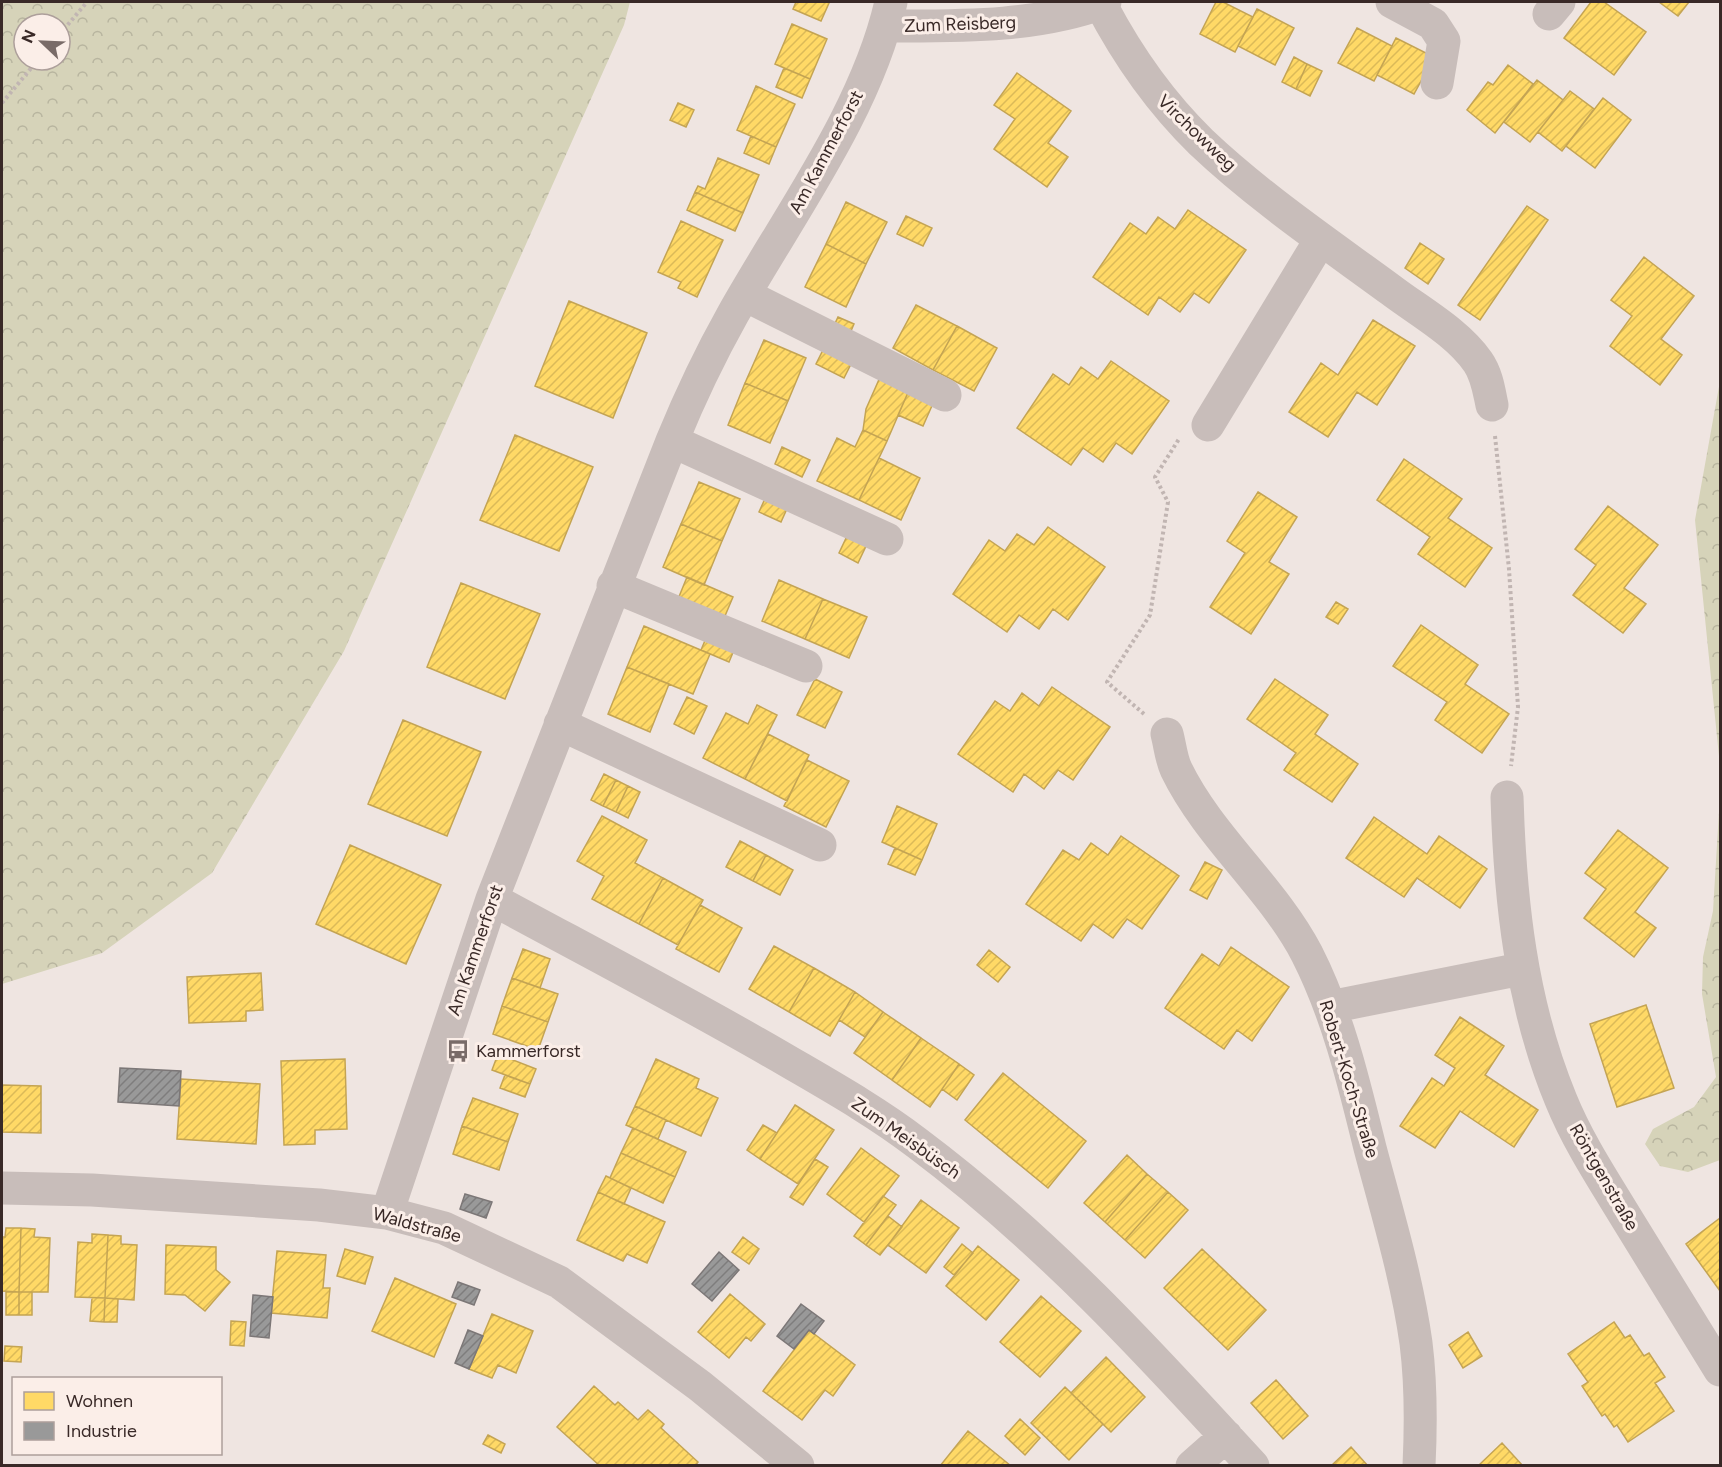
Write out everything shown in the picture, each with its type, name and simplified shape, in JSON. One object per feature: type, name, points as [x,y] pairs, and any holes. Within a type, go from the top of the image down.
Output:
[{"type":"street","name":"Zum Reisberg","points":[[888,14],[961,26],[1023,21],[1102,2]]},
{"type":"street","name":"Virchowweg","points":[[1102,2],[1121,45],[1154,91],[1202,142],[1321,239],[1453,336],[1478,363],[1488,383],[1492,405]]},
{"type":"street","points":[[1392,2],[1433,24],[1444,41],[1437,83]]},
{"type":"street","name":"Am Kammerforst","points":[[387,1213],[492,899],[613,586],[672,441],[694,389],[745,295],[826,156],[860,88],[888,14]]},
{"type":"street","points":[[1208,425],[1321,239]]},
{"type":"street","points":[[745,295],[945,395]]},
{"type":"street","points":[[672,441],[887,539]]},
{"type":"street","points":[[613,586],[806,666]]},
{"type":"street","points":[[560,724],[820,845]]},
{"type":"street","name":"Robert-Koch-Straße","points":[[1167,734],[1175,767],[1197,804],[1267,893],[1307,954],[1330,1007],[1352,1075],[1416,1342],[1421,1424],[1419,1466]]},
{"type":"street","name":"Röntgenstraße","points":[[1507,797],[1510,878],[1521,969],[1540,1039],[1561,1100],[1595,1167],[1720,1370]]},
{"type":"street","name":"Zum Meisbüsch","points":[[492,899],[726,1025],[838,1090],[915,1141],[987,1198],[1087,1288],[1156,1358],[1253,1466]]},
{"type":"street","points":[[1330,1007],[1521,969]]},
{"type":"street","name":"Waldstraße","points":[[2,1188],[104,1190],[319,1205],[387,1213],[444,1228],[559,1282],[700,1386],[798,1466]]},
{"type":"street","points":[[1192,1466],[1226,1436]]},
{"type":"path","points":[[72,20],[87,2]]},
{"type":"path","points":[[2,103],[28,72]]},
{"type":"path","points":[[1492,405],[1509,569],[1518,707],[1507,797]]},
{"type":"path","points":[[1167,734],[1107,682],[1150,615],[1168,502],[1155,477],[1176,440],[1208,425]]},
{"type":"green space","points":[[2,2],[630,2],[624,25],[344,651],[212,873],[102,953],[2,984]]},
{"type":"green space","points":[[1720,381],[1720,766],[1695,520]]},
{"type":"green space","points":[[1720,795],[1720,1160],[1688,1172],[1660,1166],[1645,1144],[1653,1129],[1694,1107],[1716,1077],[1702,994],[1703,957],[1713,911]]},
{"type":"building: Wohnen","points":[[796,2],[829,3],[821,21],[793,9]]},
{"type":"building: Wohnen","points":[[1216,2],[1223,2],[1253,17],[1235,52],[1200,34]]},
{"type":"building: Wohnen","points":[[1591,2],[1604,2],[1646,32],[1614,75],[1564,38]]},
{"type":"building: Wohnen","points":[[1659,2],[1689,2],[1678,16]]},
{"type":"building: Wohnen","points":[[1257,9],[1294,28],[1275,65],[1238,46]]},
{"type":"building: Wohnen","points":[[792,24],[827,39],[810,79],[775,64]]},
{"type":"building: Wohnen","points":[[1357,28],[1392,46],[1374,81],[1338,63]]},
{"type":"building: Wohnen","points":[[1396,38],[1434,57],[1414,94],[1377,75]]},
{"type":"building: Wohnen","points":[[1294,57],[1307,64],[1296,89],[1282,82]]},
{"type":"building: Wohnen","points":[[1307,64],[1322,71],[1310,96],[1296,89]]},
{"type":"building: Wohnen","points":[[1508,65],[1533,84],[1495,133],[1467,110],[1488,82],[1493,85]]},
{"type":"building: Wohnen","points":[[784,68],[810,79],[802,98],[776,87]]},
{"type":"building: Wohnen","points":[[1017,73],[1071,111],[1048,143],[1068,157],[1047,187],[994,149],[1015,119],[994,105]]},
{"type":"building: Wohnen","points":[[1537,80],[1563,100],[1530,142],[1504,122]]},
{"type":"building: Wohnen","points":[[756,86],[795,104],[776,147],[737,130]]},
{"type":"building: Wohnen","points":[[1570,91],[1594,109],[1562,151],[1538,132]]},
{"type":"building: Wohnen","points":[[1603,98],[1631,120],[1595,168],[1566,146]]},
{"type":"building: Wohnen","points":[[678,103],[694,110],[686,127],[670,120]]},
{"type":"building: Wohnen","points":[[751,136],[776,147],[769,164],[744,153]]},
{"type":"building: Wohnen","points":[[718,158],[759,175],[743,213],[695,192],[698,186],[705,189]]},
{"type":"building: Wohnen","points":[[695,192],[743,213],[735,231],[687,210]]},
{"type":"building: Wohnen","points":[[846,202],[887,222],[866,264],[826,244]]},
{"type":"building: Wohnen","points":[[1527,206],[1548,220],[1480,320],[1458,305]]},
{"type":"building: Wohnen","points":[[1188,210],[1246,250],[1209,303],[1194,293],[1180,312],[1159,297],[1148,315],[1093,277],[1130,223],[1146,234],[1158,217],[1175,229]]},
{"type":"building: Wohnen","points":[[906,216],[932,228],[923,246],[897,234]]},
{"type":"building: Wohnen","points":[[681,221],[723,240],[697,297],[678,288],[681,282],[658,272]]},
{"type":"building: Wohnen","points":[[1420,243],[1444,259],[1428,284],[1405,268]]},
{"type":"building: Wohnen","points":[[826,244],[866,264],[846,307],[805,287]]},
{"type":"building: Wohnen","points":[[1644,257],[1694,296],[1661,339],[1682,355],[1660,385],[1610,346],[1632,316],[1611,300]]},
{"type":"building: Wohnen","points":[[569,301],[647,333],[613,418],[535,386]]},
{"type":"building: Wohnen","points":[[916,305],[957,326],[933,370],[893,348]]},
{"type":"building: Wohnen","points":[[838,317],[854,324],[848,338],[832,330]]},
{"type":"building: Wohnen","points":[[1373,320],[1415,346],[1377,405],[1357,392],[1328,437],[1289,412],[1321,363],[1338,375]]},
{"type":"building: Wohnen","points":[[957,326],[997,348],[974,391],[933,370]]},
{"type":"building: Wohnen","points":[[764,340],[806,358],[788,401],[745,383]]},
{"type":"building: Wohnen","points":[[825,346],[853,360],[844,378],[816,364]]},
{"type":"building: Wohnen","points":[[1111,361],[1169,401],[1132,454],[1116,443],[1103,462],[1083,448],[1071,465],[1017,428],[1053,374],[1069,385],[1081,367],[1098,379]]},
{"type":"building: Wohnen","points":[[881,375],[910,388],[887,441],[863,430],[866,409]]},
{"type":"building: Wohnen","points":[[745,383],[788,401],[770,443],[728,425]]},
{"type":"building: Wohnen","points":[[910,388],[935,399],[923,426],[898,415]]},
{"type":"building: Wohnen","points":[[863,430],[887,441],[859,500],[817,481],[837,438],[855,447]]},
{"type":"building: Wohnen","points":[[515,435],[593,467],[559,551],[480,520]]},
{"type":"building: Wohnen","points":[[782,447],[810,460],[802,477],[775,464]]},
{"type":"building: Wohnen","points":[[879,458],[920,478],[901,520],[859,500]]},
{"type":"building: Wohnen","points":[[1404,459],[1462,499],[1448,518],[1492,548],[1465,587],[1418,554],[1430,537],[1377,500]]},
{"type":"building: Wohnen","points":[[699,482],[740,499],[722,541],[681,524]]},
{"type":"building: Wohnen","points":[[768,492],[790,502],[781,522],[759,512]]},
{"type":"building: Wohnen","points":[[1258,492],[1297,517],[1269,562],[1289,574],[1251,634],[1210,607],[1245,553],[1227,541]]},
{"type":"building: Wohnen","points":[[1608,506],[1658,545],[1624,588],[1646,604],[1623,633],[1573,595],[1596,565],[1575,549]]},
{"type":"building: Wohnen","points":[[681,524],[722,541],[704,585],[663,567]]},
{"type":"building: Wohnen","points":[[1048,527],[1105,567],[1068,620],[1053,609],[1039,629],[1019,615],[1007,632],[953,594],[989,540],[1005,551],[1017,534],[1034,545]]},
{"type":"building: Wohnen","points":[[848,534],[867,544],[858,563],[839,553]]},
{"type":"building: Wohnen","points":[[687,577],[733,597],[722,623],[676,604]]},
{"type":"building: Wohnen","points":[[779,580],[823,599],[805,639],[762,621]]},
{"type":"building: Wohnen","points":[[461,583],[540,614],[505,699],[427,667]]},
{"type":"building: Wohnen","points":[[823,599],[867,617],[849,658],[805,639]]},
{"type":"building: Wohnen","points":[[1336,602],[1348,609],[1338,624],[1326,617]]},
{"type":"building: Wohnen","points":[[1421,625],[1478,665],[1465,684],[1509,714],[1482,753],[1435,720],[1447,702],[1393,666]]},
{"type":"building: Wohnen","points":[[644,626],[710,654],[693,694],[627,667]]},
{"type":"building: Wohnen","points":[[709,631],[737,643],[729,662],[701,650]]},
{"type":"building: Wohnen","points":[[627,667],[669,684],[650,732],[608,714]]},
{"type":"building: Wohnen","points":[[815,679],[842,692],[825,728],[797,715]]},
{"type":"building: Wohnen","points":[[1275,679],[1328,715],[1315,734],[1358,764],[1332,802],[1284,770],[1296,753],[1247,719]]},
{"type":"building: Wohnen","points":[[1052,687],[1110,727],[1073,780],[1058,770],[1044,789],[1024,774],[1013,792],[958,754],[995,701],[1010,711],[1022,693],[1039,706]]},
{"type":"building: Wohnen","points":[[687,697],[707,706],[694,734],[674,724]]},
{"type":"building: Wohnen","points":[[757,705],[777,715],[745,779],[703,758],[726,713],[748,724]]},
{"type":"building: Wohnen","points":[[403,720],[481,752],[447,836],[368,804]]},
{"type":"building: Wohnen","points":[[768,734],[809,755],[787,801],[745,779]]},
{"type":"building: Wohnen","points":[[807,760],[849,781],[826,827],[784,806]]},
{"type":"building: Wohnen","points":[[604,774],[616,780],[603,806],[591,800]]},
{"type":"building: Wohnen","points":[[616,780],[628,786],[616,812],[603,806]]},
{"type":"building: Wohnen","points":[[628,786],[640,792],[628,818],[616,812]]},
{"type":"building: Wohnen","points":[[897,806],[937,824],[922,860],[882,842]]},
{"type":"building: Wohnen","points":[[602,816],[647,840],[635,863],[663,878],[639,924],[592,899],[604,876],[577,861]]},
{"type":"building: Wohnen","points":[[1374,817],[1427,854],[1439,836],[1487,869],[1460,908],[1417,878],[1404,897],[1346,858]]},
{"type":"building: Wohnen","points":[[1618,830],[1668,868],[1635,912],[1656,928],[1634,957],[1584,918],[1606,889],[1585,873]]},
{"type":"building: Wohnen","points":[[1121,836],[1179,876],[1142,929],[1127,919],[1113,938],[1093,924],[1081,941],[1026,904],[1063,850],[1079,860],[1091,843],[1108,855]]},
{"type":"building: Wohnen","points":[[740,841],[766,855],[753,881],[726,867]]},
{"type":"building: Wohnen","points":[[350,845],[441,885],[406,964],[316,924]]},
{"type":"building: Wohnen","points":[[895,848],[922,860],[915,875],[888,864]]},
{"type":"building: Wohnen","points":[[766,855],[793,870],[780,895],[753,881]]},
{"type":"building: Wohnen","points":[[1205,862],[1222,870],[1207,899],[1190,890]]},
{"type":"building: Wohnen","points":[[663,878],[703,900],[678,945],[639,924]]},
{"type":"building: Wohnen","points":[[700,905],[742,928],[719,972],[676,949]]},
{"type":"building: Wohnen","points":[[774,946],[814,968],[789,1012],[749,989]]},
{"type":"building: Wohnen","points":[[1231,947],[1289,987],[1252,1041],[1237,1030],[1224,1049],[1165,1008],[1202,954],[1219,966]]},
{"type":"building: Wohnen","points":[[523,949],[550,959],[540,988],[512,978]]},
{"type":"building: Wohnen","points":[[989,950],[1010,967],[998,982],[977,965]]},
{"type":"building: Wohnen","points":[[814,968],[855,992],[830,1036],[789,1012]]},
{"type":"building: Wohnen","points":[[261,973],[263,1010],[246,1011],[246,1021],[189,1023],[187,977]]},
{"type":"building: Wohnen","points":[[512,978],[558,994],[548,1022],[502,1006]]},
{"type":"building: Wohnen","points":[[855,992],[883,1012],[865,1037],[839,1020]]},
{"type":"building: Wohnen","points":[[1646,1005],[1674,1088],[1617,1107],[1590,1024]]},
{"type":"building: Wohnen","points":[[502,1006],[548,1022],[538,1050],[493,1034]]},
{"type":"building: Wohnen","points":[[883,1012],[921,1038],[892,1080],[854,1053]]},
{"type":"building: Wohnen","points":[[1460,1017],[1504,1046],[1485,1075],[1538,1110],[1514,1147],[1460,1111],[1435,1148],[1400,1126],[1432,1078],[1444,1086],[1455,1068],[1435,1055]]},
{"type":"building: Wohnen","points":[[921,1038],[959,1064],[930,1107],[892,1080]]},
{"type":"building: Wohnen","points":[[498,1054],[536,1069],[530,1084],[492,1070]]},
{"type":"building: Wohnen","points":[[345,1059],[347,1129],[315,1130],[315,1144],[284,1145],[281,1061]]},
{"type":"building: Wohnen","points":[[656,1059],[699,1079],[696,1088],[718,1098],[701,1136],[635,1106]]},
{"type":"building: Wohnen","points":[[959,1064],[974,1075],[957,1100],[942,1089]]},
{"type":"building: Wohnen","points":[[1003,1073],[1086,1141],[1048,1188],[965,1120]]},
{"type":"building: Wohnen","points":[[505,1075],[530,1084],[525,1097],[500,1088]]},
{"type":"building: Wohnen","points":[[181,1079],[260,1084],[256,1144],[177,1139]]},
{"type":"building: Wohnen","points":[[2,1085],[41,1086],[41,1133],[2,1132]]},
{"type":"building: Wohnen","points":[[473,1098],[518,1114],[508,1142],[462,1126]]},
{"type":"building: Wohnen","points":[[795,1105],[834,1130],[798,1184],[760,1159]]},
{"type":"building: Wohnen","points":[[635,1106],[666,1120],[658,1139],[626,1125]]},
{"type":"building: Wohnen","points":[[763,1125],[777,1133],[760,1159],[747,1150]]},
{"type":"building: Wohnen","points":[[462,1126],[508,1142],[499,1170],[453,1154]]},
{"type":"building: Wohnen","points":[[633,1128],[686,1152],[675,1177],[621,1153]]},
{"type":"building: Wohnen","points":[[861,1148],[899,1176],[864,1222],[827,1194]]},
{"type":"building: Wohnen","points":[[621,1153],[675,1177],[663,1203],[610,1178]]},
{"type":"building: Wohnen","points":[[1127,1155],[1147,1174],[1105,1222],[1084,1203]]},
{"type":"building: Wohnen","points":[[815,1159],[828,1167],[803,1205],[790,1197]]},
{"type":"building: Wohnen","points":[[1147,1174],[1168,1192],[1125,1240],[1105,1222]]},
{"type":"building: Wohnen","points":[[606,1176],[631,1188],[624,1204],[598,1192]]},
{"type":"building: Wohnen","points":[[598,1192],[665,1222],[647,1263],[627,1254],[623,1261],[577,1240]]},
{"type":"building: Wohnen","points":[[1168,1192],[1188,1210],[1145,1258],[1125,1240]]},
{"type":"building: Wohnen","points":[[883,1196],[896,1205],[866,1245],[854,1236]]},
{"type":"building: Wohnen","points":[[921,1200],[959,1228],[926,1273],[888,1245]]},
{"type":"building: Wohnen","points":[[888,1216],[902,1227],[880,1255],[866,1245]]},
{"type":"building: Wohnen","points":[[1720,1218],[1720,1291],[1686,1244]]},
{"type":"building: Wohnen","points":[[6,1228],[21,1228],[19,1292],[2,1291],[2,1237],[5,1237]]},
{"type":"building: Wohnen","points":[[21,1228],[35,1229],[34,1237],[50,1238],[48,1292],[19,1292]]},
{"type":"building: Wohnen","points":[[92,1234],[108,1235],[105,1298],[75,1297],[78,1242],[92,1243]]},
{"type":"building: Wohnen","points":[[108,1235],[121,1236],[121,1244],[137,1245],[134,1300],[105,1298]]},
{"type":"building: Wohnen","points":[[743,1237],[759,1249],[749,1264],[732,1252]]},
{"type":"building: Wohnen","points":[[962,1244],[973,1253],[954,1275],[944,1267]]},
{"type":"building: Wohnen","points":[[166,1245],[216,1247],[216,1270],[230,1282],[205,1311],[185,1295],[165,1294]]},
{"type":"building: Wohnen","points":[[978,1246],[1019,1280],[986,1320],[946,1286]]},
{"type":"building: Wohnen","points":[[345,1249],[373,1257],[365,1284],[337,1276]]},
{"type":"building: Wohnen","points":[[1202,1249],[1266,1310],[1228,1350],[1164,1288]]},
{"type":"building: Wohnen","points":[[277,1251],[326,1255],[323,1288],[330,1288],[327,1318],[271,1313]]},
{"type":"building: Wohnen","points":[[395,1278],[456,1304],[434,1357],[372,1331]]},
{"type":"building: Wohnen","points":[[6,1292],[19,1292],[19,1315],[6,1315]]},
{"type":"building: Wohnen","points":[[19,1292],[32,1292],[32,1315],[19,1315]]},
{"type":"building: Wohnen","points":[[730,1294],[765,1324],[751,1341],[746,1337],[729,1358],[698,1332]]},
{"type":"building: Wohnen","points":[[1041,1296],[1081,1331],[1040,1377],[1000,1342]]},
{"type":"building: Wohnen","points":[[92,1298],[105,1298],[104,1322],[90,1321]]},
{"type":"building: Wohnen","points":[[105,1298],[118,1299],[117,1322],[104,1322]]},
{"type":"building: Wohnen","points":[[492,1314],[533,1331],[516,1373],[498,1365],[492,1378],[469,1369]]},
{"type":"building: Wohnen","points":[[231,1321],[246,1322],[244,1346],[230,1345]]},
{"type":"building: Wohnen","points":[[1614,1322],[1625,1338],[1630,1335],[1644,1356],[1649,1353],[1665,1377],[1655,1383],[1674,1411],[1628,1442],[1617,1425],[1614,1427],[1605,1414],[1602,1416],[1582,1386],[1588,1382],[1568,1354]]},
{"type":"building: Wohnen","points":[[809,1330],[855,1365],[833,1396],[825,1390],[802,1420],[763,1391]]},
{"type":"building: Wohnen","points":[[1468,1332],[1482,1356],[1463,1368],[1449,1345]]},
{"type":"building: Wohnen","points":[[5,1346],[22,1347],[21,1362],[4,1361]]},
{"type":"building: Wohnen","points":[[1106,1357],[1145,1397],[1111,1432],[1071,1393]]},
{"type":"building: Wohnen","points":[[1276,1380],[1308,1416],[1283,1439],[1251,1403]]},
{"type":"building: Wohnen","points":[[594,1386],[615,1405],[618,1402],[638,1420],[648,1410],[664,1424],[661,1428],[698,1462],[695,1466],[600,1466],[557,1427]]},
{"type":"building: Wohnen","points":[[1065,1387],[1103,1424],[1069,1460],[1031,1423]]},
{"type":"building: Wohnen","points":[[1020,1419],[1040,1438],[1025,1455],[1005,1436]]},
{"type":"building: Wohnen","points":[[968,1431],[1011,1466],[940,1466]]},
{"type":"building: Wohnen","points":[[488,1435],[505,1444],[501,1453],[483,1444]]},
{"type":"building: Wohnen","points":[[1502,1443],[1523,1466],[1478,1466]]},
{"type":"building: Wohnen","points":[[1351,1447],[1368,1466],[1331,1466]]},
{"type":"building: Industrie","points":[[120,1068],[181,1071],[179,1106],[118,1102]]},
{"type":"building: Industrie","points":[[465,1194],[492,1202],[486,1218],[460,1209]]},
{"type":"building: Industrie","points":[[719,1252],[739,1270],[712,1301],[692,1284]]},
{"type":"building: Industrie","points":[[458,1282],[480,1290],[474,1305],[452,1297]]},
{"type":"building: Industrie","points":[[253,1295],[273,1297],[269,1338],[250,1336]]},
{"type":"building: Industrie","points":[[801,1304],[824,1321],[814,1334],[809,1330],[794,1349],[777,1336]]},
{"type":"building: Industrie","points":[[468,1330],[483,1336],[469,1369],[455,1363]]},
{"type":"place","name":"Kammerforst","points":[[458,1051]]}]
